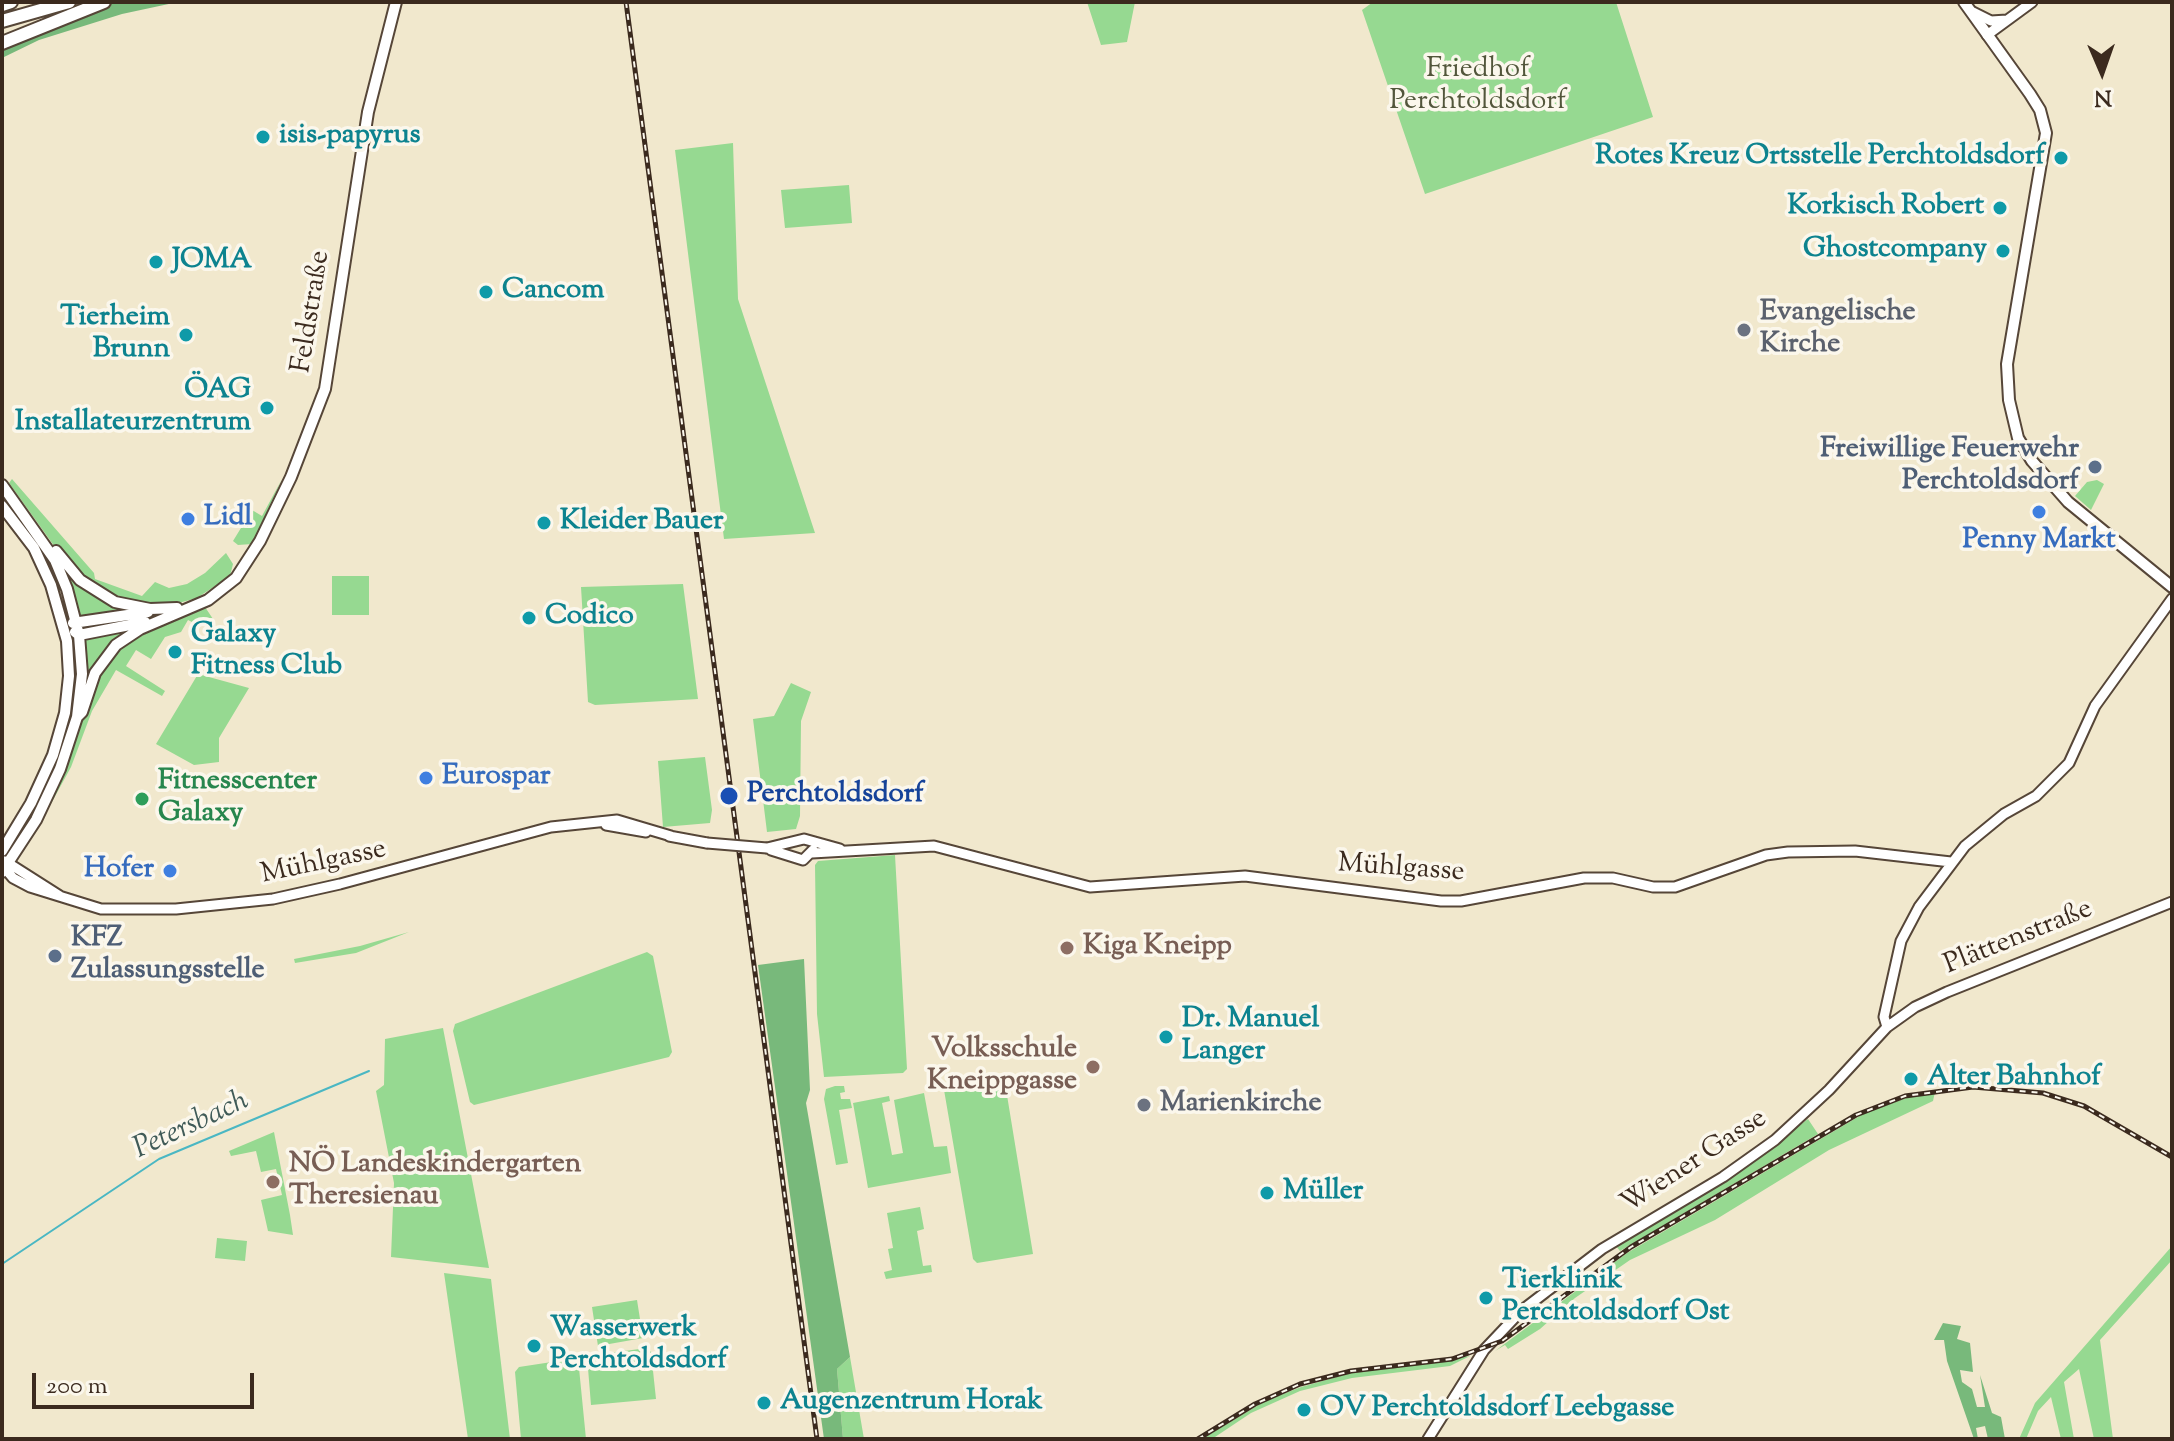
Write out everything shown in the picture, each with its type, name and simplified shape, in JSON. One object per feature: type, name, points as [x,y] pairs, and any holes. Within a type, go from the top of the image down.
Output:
[{"type":"highway","points":[[2,5],[11,2]]},
{"type":"highway","points":[[2,21],[69,2]]},
{"type":"highway","points":[[2,43],[104,2]]},
{"type":"main road","name":"Feldstraße","points":[[179,610],[208,600],[236,578],[254,552],[306,445],[323,397],[368,112],[396,2]]},
{"type":"main road","points":[[1967,6],[2040,110],[2046,133],[2007,364],[2009,400],[2018,438],[2032,461],[2068,502],[2172,587]]},
{"type":"main road","points":[[2,486],[20,501],[71,571],[94,590],[128,606],[179,610]]},
{"type":"main road","points":[[2,486],[55,560],[76,622],[82,674],[77,717],[50,792],[4,865]]},
{"type":"main road","points":[[2,506],[44,568],[64,625],[69,676],[62,726],[41,783],[2,851]]},
{"type":"main road","points":[[64,625],[179,610]]},
{"type":"main road","points":[[64,625],[79,635],[179,610]]},
{"type":"main road","points":[[77,717],[82,712],[95,673],[116,645],[179,610]]},
{"type":"street","points":[[1987,35],[2032,2]]},
{"type":"street","points":[[1967,6],[1991,21],[2007,20]]},
{"type":"street","points":[[1887,1027],[1884,1017],[1901,941],[1951,862],[1965,846],[2004,814],[2036,796],[2069,763],[2095,706],[2172,599]]},
{"type":"street","name":"Mühlgasse","points":[[4,865],[62,898],[112,910],[189,908],[273,899],[390,872],[551,827],[590,824],[707,843],[793,849],[803,860],[812,848]]},
{"type":"street","name":"Mühlgasse","points":[[793,849],[801,839],[812,848],[843,851],[943,847],[1090,887],[1245,876],[1441,901],[1461,901],[1584,878],[1613,878],[1653,887],[1675,887],[1766,855],[1788,852],[1855,851],[1951,862]]},
{"type":"street","name":"Plättenstraße","points":[[1887,1027],[1915,1007],[1947,992],[2172,902]]},
{"type":"street","name":"Wiener Gasse","points":[[1428,1439],[1484,1350],[1513,1318],[1602,1249],[1723,1177],[1775,1140],[1829,1090],[1887,1027]]},
{"type":"green space","points":[[114,2],[178,2],[122,14],[39,40],[2,58],[2,48]]},
{"type":"green space","points":[[1087,2],[1135,2],[1127,42],[1101,45]]},
{"type":"green space","name":"Friedhof Perchtoldsdorf","points":[[1373,2],[1616,2],[1653,117],[1425,194],[1362,10]]},
{"type":"green space","points":[[733,143],[738,299],[815,533],[724,539],[675,150]]},
{"type":"green space","points":[[849,185],[852,223],[785,228],[781,190]]},
{"type":"green space","points":[[12,479],[94,573],[95,579],[142,596],[155,582],[169,588],[187,584],[205,573],[226,553],[233,564],[230,576],[197,598],[175,604],[157,606],[116,599],[83,578],[57,550],[9,483]]},
{"type":"green space","points":[[282,479],[252,544],[238,545],[233,541],[252,510],[262,516]]},
{"type":"green space","points":[[2097,480],[2104,484],[2091,510],[2075,496],[2087,482]]},
{"type":"green space","points":[[69,574],[124,611],[80,617],[66,575]]},
{"type":"green space","points":[[332,576],[369,576],[369,615],[332,615]]},
{"type":"green space","points":[[683,584],[698,699],[595,705],[588,702],[581,587]]},
{"type":"green space","points":[[205,607],[213,619],[211,627],[197,619],[194,623],[188,620],[181,632],[165,637],[151,659],[136,650],[126,666],[165,691],[162,696],[116,670],[92,711],[71,767],[45,810],[102,668],[125,643]]},
{"type":"green space","points":[[134,626],[102,655],[85,683],[84,638]]},
{"type":"green space","points":[[198,674],[249,688],[219,738],[219,762],[194,765],[156,744]]},
{"type":"green space","points":[[791,683],[811,692],[801,721],[800,816],[796,829],[767,832],[753,719],[774,716]]},
{"type":"green space","points":[[705,757],[712,810],[710,823],[663,827],[658,761]]},
{"type":"green space","points":[[895,855],[907,1069],[903,1073],[824,1077],[817,1014],[815,865],[818,861]]},
{"type":"green space","points":[[409,932],[356,953],[295,963],[294,959],[360,946]]},
{"type":"green space","points":[[647,952],[653,956],[672,1052],[669,1057],[474,1105],[470,1102],[453,1031],[455,1024]]},
{"type":"green space","points":[[804,959],[810,1090],[806,1103],[850,1357],[837,1369],[843,1439],[824,1439],[758,965]]},
{"type":"green space","points":[[443,1028],[489,1268],[391,1257],[394,1183],[376,1091],[384,1085],[385,1039]]},
{"type":"green space","points":[[1005,1083],[1033,1254],[977,1263],[973,1259],[943,1084]]},
{"type":"green space","points":[[844,1086],[841,1099],[850,1099],[852,1108],[839,1110],[848,1163],[836,1165],[824,1099],[826,1089]]},
{"type":"green space","points":[[1935,1092],[1933,1101],[1829,1150],[1715,1220],[1630,1260],[1575,1298],[1540,1329],[1508,1349],[1505,1345],[1495,1351],[1627,1253],[1863,1114],[1914,1095]]},
{"type":"green space","points":[[924,1093],[934,1147],[947,1146],[951,1173],[868,1188],[853,1103],[889,1096],[890,1101],[882,1103],[892,1155],[903,1153],[894,1100]]},
{"type":"green space","points":[[1808,1119],[1818,1134],[1620,1251],[1616,1246],[1714,1189]]},
{"type":"green space","points":[[274,1132],[293,1235],[268,1231],[261,1200],[282,1195],[276,1169],[261,1172],[256,1151],[231,1156],[229,1151]]},
{"type":"green space","points":[[920,1207],[924,1229],[917,1231],[923,1266],[931,1265],[932,1272],[886,1279],[884,1272],[892,1270],[888,1249],[893,1248],[887,1213]]},
{"type":"green space","points":[[217,1238],[247,1241],[245,1261],[215,1258]]},
{"type":"green space","points":[[2172,1246],[2172,1260],[2100,1340],[2113,1439],[2094,1439],[2079,1369],[2064,1382],[2074,1439],[2061,1439],[2051,1397],[2038,1411],[2026,1439],[2019,1439],[2035,1403]]},
{"type":"green space","points":[[444,1273],[491,1279],[510,1439],[468,1439]]},
{"type":"green space","points":[[637,1300],[643,1338],[598,1346],[592,1307]]},
{"type":"green space","points":[[1943,1323],[1961,1326],[1957,1339],[1970,1343],[1973,1372],[1960,1370],[1962,1382],[1972,1389],[1977,1407],[1985,1407],[1980,1375],[1992,1413],[2001,1417],[2005,1439],[1988,1439],[1985,1426],[1976,1428],[1978,1439],[1974,1439],[1947,1361],[1944,1340],[1934,1340]]},
{"type":"green space","points":[[647,1348],[651,1352],[656,1399],[591,1405],[587,1356]]},
{"type":"green space","points":[[1470,1356],[1450,1366],[1352,1378],[1300,1391],[1251,1413],[1212,1439],[1202,1439],[1265,1401],[1301,1387],[1351,1373]]},
{"type":"green space","points":[[850,1357],[864,1439],[843,1439],[837,1369]]},
{"type":"green space","points":[[578,1358],[586,1439],[521,1439],[515,1372],[519,1367]]},
{"type":"waterway","name":"Petersbach","points":[[2,1264],[159,1159],[369,1071]]},
{"type":"railway","points":[[626,2],[817,1439]]},
{"type":"railway","points":[[1198,1439],[1255,1404],[1300,1384],[1351,1371],[1452,1359],[1502,1341],[1631,1247],[1856,1115],[1905,1096],[1973,1087],[2043,1093],[2084,1106],[2172,1157]]},
{"type":"place","name":"isis-papyrus","points":[[263,137]]},
{"type":"place","name":"Rotes Kreuz Ortsstelle Perchtoldsdorf","points":[[2061,158]]},
{"type":"place","name":"Korkisch Robert","points":[[2000,208]]},
{"type":"place","name":"Ghostcompany","points":[[2003,251]]},
{"type":"place","name":"JOMA","points":[[156,262]]},
{"type":"place","name":"Cancom","points":[[486,292]]},
{"type":"place","name":"Evangelische Kirche","points":[[1744,330]]},
{"type":"place","name":"Tierheim Brunn","points":[[186,335]]},
{"type":"place","name":"ÖAG Installateurzentrum","points":[[267,408]]},
{"type":"place","name":"Freiwillige Feuerwehr Perchtoldsdorf","points":[[2095,467]]},
{"type":"place","name":"Penny Markt","points":[[2039,512]]},
{"type":"place","name":"Lidl","points":[[188,519]]},
{"type":"place","name":"Kleider Bauer","points":[[544,523]]},
{"type":"place","name":"Codico","points":[[529,618]]},
{"type":"place","name":"Galaxy Fitness Club","points":[[175,652]]},
{"type":"place","name":"Eurospar","points":[[426,778]]},
{"type":"place","name":"Perchtoldsdorf","points":[[729,796]]},
{"type":"place","name":"Fitnesscenter Galaxy","points":[[142,799]]},
{"type":"place","name":"Hofer","points":[[170,871]]},
{"type":"place","name":"Kiga Kneipp","points":[[1067,948]]},
{"type":"place","name":"KFZ Zulassungsstelle","points":[[55,956]]},
{"type":"place","name":"Dr. Manuel Langer","points":[[1166,1037]]},
{"type":"place","name":"Volksschule Kneippgasse","points":[[1093,1067]]},
{"type":"place","name":"Alter Bahnhof","points":[[1911,1079]]},
{"type":"place","name":"Marienkirche","points":[[1144,1105]]},
{"type":"place","name":"NÖ Landeskindergarten Theresienau","points":[[273,1182]]},
{"type":"place","name":"Müller","points":[[1267,1193]]},
{"type":"place","name":"Tierklinik Perchtoldsdorf Ost","points":[[1486,1298]]},
{"type":"place","name":"Wasserwerk Perchtoldsdorf","points":[[534,1346]]},
{"type":"place","name":"Augenzentrum Horak","points":[[764,1403]]},
{"type":"place","name":"OV Perchtoldsdorf Leebgasse","points":[[1304,1410]]}]
